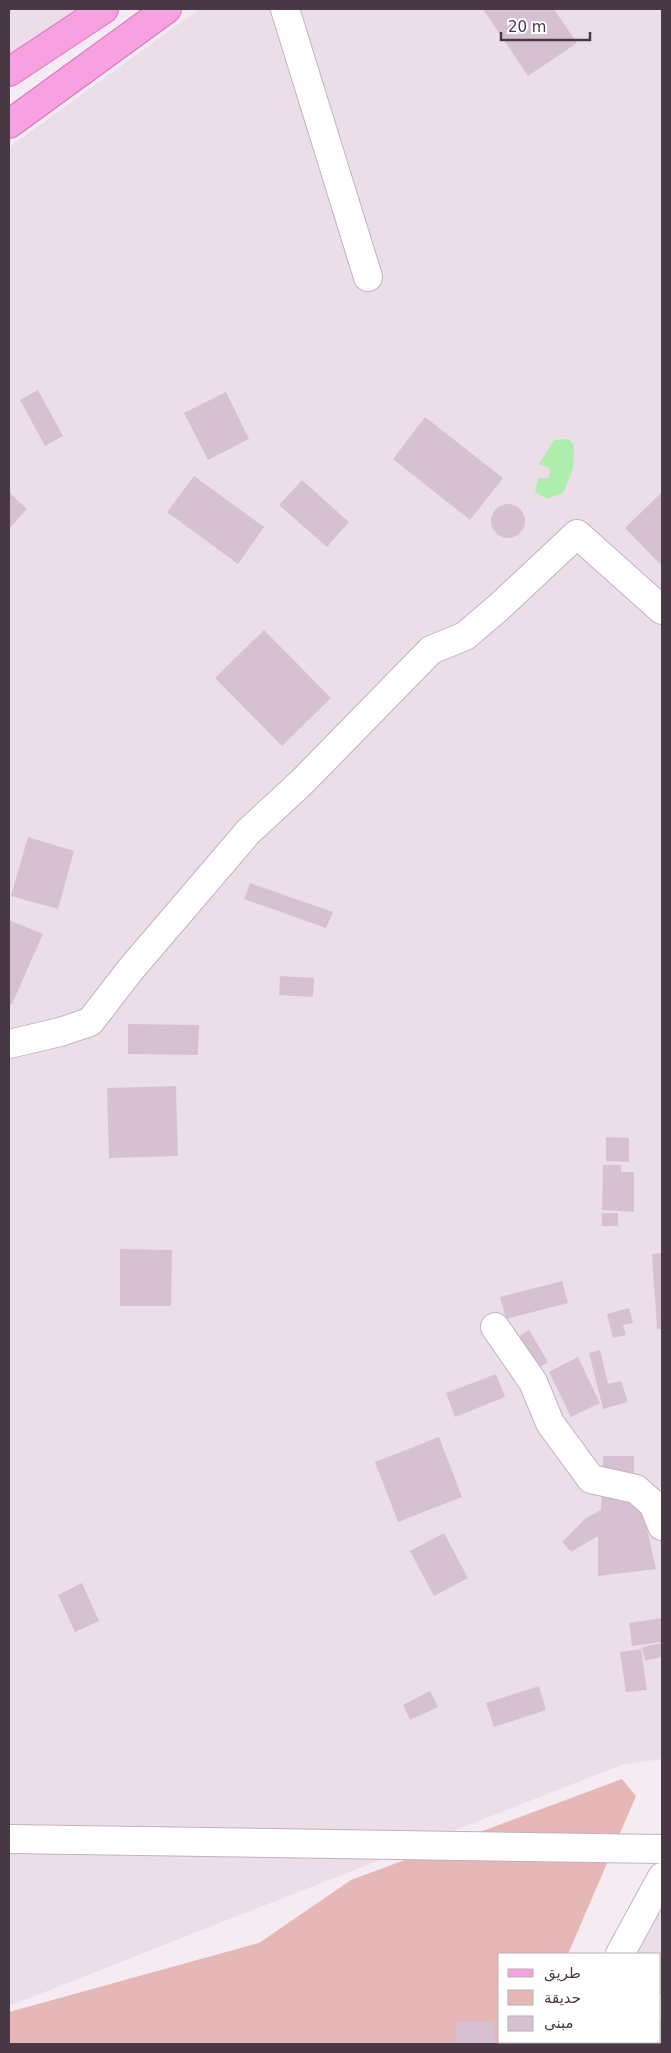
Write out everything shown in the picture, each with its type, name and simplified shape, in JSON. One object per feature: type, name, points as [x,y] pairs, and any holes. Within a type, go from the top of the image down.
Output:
[{"type":"main road","points":[[9,72],[104,9]]},
{"type":"main road","points":[[9,124],[167,9]]},
{"type":"street","points":[[285,9],[368,277]]},
{"type":"street","points":[[9,1044],[60,1032],[90,1022],[131,969],[248,832],[302,782],[431,650],[466,636],[577,534],[662,610]]},
{"type":"street","points":[[495,1327],[533,1382],[550,1423],[591,1479],[636,1489],[652,1504],[662,1526]]},
{"type":"street","points":[[9,1839],[662,1849]]},
{"type":"street","points":[[621,1953],[662,1878]]},
{"type":"shaded area","points":[[9,9],[83,9],[9,60]]},
{"type":"shaded area","points":[[199,9],[662,9],[662,1759],[621,1765],[9,2006],[9,147]]},
{"type":"shaded area","points":[[568,439],[574,445],[573,469],[563,493],[547,499],[535,492],[538,478],[549,478],[550,468],[539,464],[554,440]]},
{"type":"shaded area","points":[[662,1897],[662,2044],[550,2044],[661,2043],[661,1953],[619,1953]]},
{"type":"green space","points":[[622,1779],[636,1796],[568,1953],[498,1953],[498,2043],[529,2044],[9,2044],[9,2012],[259,1943],[351,1880]]},
{"type":"building","points":[[483,9],[554,9],[577,43],[528,76]]},
{"type":"building","points":[[38,390],[63,436],[45,446],[20,400]]},
{"type":"building","points":[[226,392],[249,439],[208,460],[184,413]]},
{"type":"building","points":[[425,417],[503,478],[470,520],[393,459]]},
{"type":"building","points":[[194,476],[264,527],[238,564],[167,512]]},
{"type":"building","points":[[302,480],[349,522],[327,547],[279,505]]},
{"type":"building","points":[[662,492],[662,566],[625,528]]},
{"type":"building","points":[[10,493],[27,509],[9,529],[9,495]]},
{"type":"building","points":[[508,504],[515,505],[520,509],[524,514],[524,528],[520,533],[515,537],[508,538],[501,537],[496,533],[492,528],[491,521],[492,514],[496,509],[501,505]]},
{"type":"building","points":[[264,630],[331,698],[282,746],[215,678]]},
{"type":"building","points":[[28,837],[74,851],[58,909],[11,896]]},
{"type":"building","points":[[250,883],[333,912],[326,928],[244,899]]},
{"type":"building","points":[[9,920],[43,934],[12,1004],[9,1004]]},
{"type":"building","points":[[280,976],[314,978],[313,997],[279,995]]},
{"type":"building","points":[[128,1024],[199,1025],[198,1055],[128,1054]]},
{"type":"building","points":[[176,1086],[178,1156],[109,1158],[107,1088]]},
{"type":"building","points":[[606,1137],[629,1138],[629,1162],[606,1161]]},
{"type":"building","points":[[603,1165],[621,1165],[621,1172],[634,1172],[634,1212],[602,1210]]},
{"type":"building","points":[[602,1213],[618,1213],[618,1226],[602,1226]]},
{"type":"building","points":[[120,1249],[172,1250],[171,1306],[120,1306]]},
{"type":"building","points":[[662,1253],[662,1329],[657,1329],[652,1254]]},
{"type":"building","points":[[562,1281],[568,1303],[506,1319],[500,1297]]},
{"type":"building","points":[[629,1308],[633,1323],[623,1325],[626,1335],[613,1338],[607,1314]]},
{"type":"building","points":[[529,1330],[548,1362],[532,1372],[513,1340]]},
{"type":"building","points":[[600,1350],[608,1384],[621,1381],[628,1402],[603,1409],[589,1353]]},
{"type":"building","points":[[578,1357],[600,1403],[571,1417],[549,1372]]},
{"type":"building","points":[[496,1374],[505,1397],[455,1417],[446,1393]]},
{"type":"building","points":[[439,1437],[462,1497],[398,1522],[375,1462]]},
{"type":"building","points":[[603,1456],[634,1456],[634,1473],[603,1473]]},
{"type":"building","points":[[602,1493],[639,1494],[656,1569],[598,1576],[598,1536],[571,1552],[562,1542],[586,1518],[601,1510]]},
{"type":"building","points":[[444,1533],[468,1578],[434,1596],[410,1551]]},
{"type":"building","points":[[82,1583],[99,1621],[75,1632],[58,1595]]},
{"type":"building","points":[[662,1618],[662,1642],[632,1646],[629,1623]]},
{"type":"building","points":[[662,1643],[662,1657],[645,1661],[642,1647]]},
{"type":"building","points":[[641,1649],[647,1690],[626,1692],[620,1652]]},
{"type":"building","points":[[539,1686],[546,1710],[494,1727],[486,1703]]},
{"type":"building","points":[[430,1691],[438,1707],[410,1720],[403,1705]]},
{"type":"building","points":[[456,2022],[494,2022],[494,2044],[456,2044]]},
{"type":"building","points":[[640,2043],[643,2044],[609,2044]]}]
